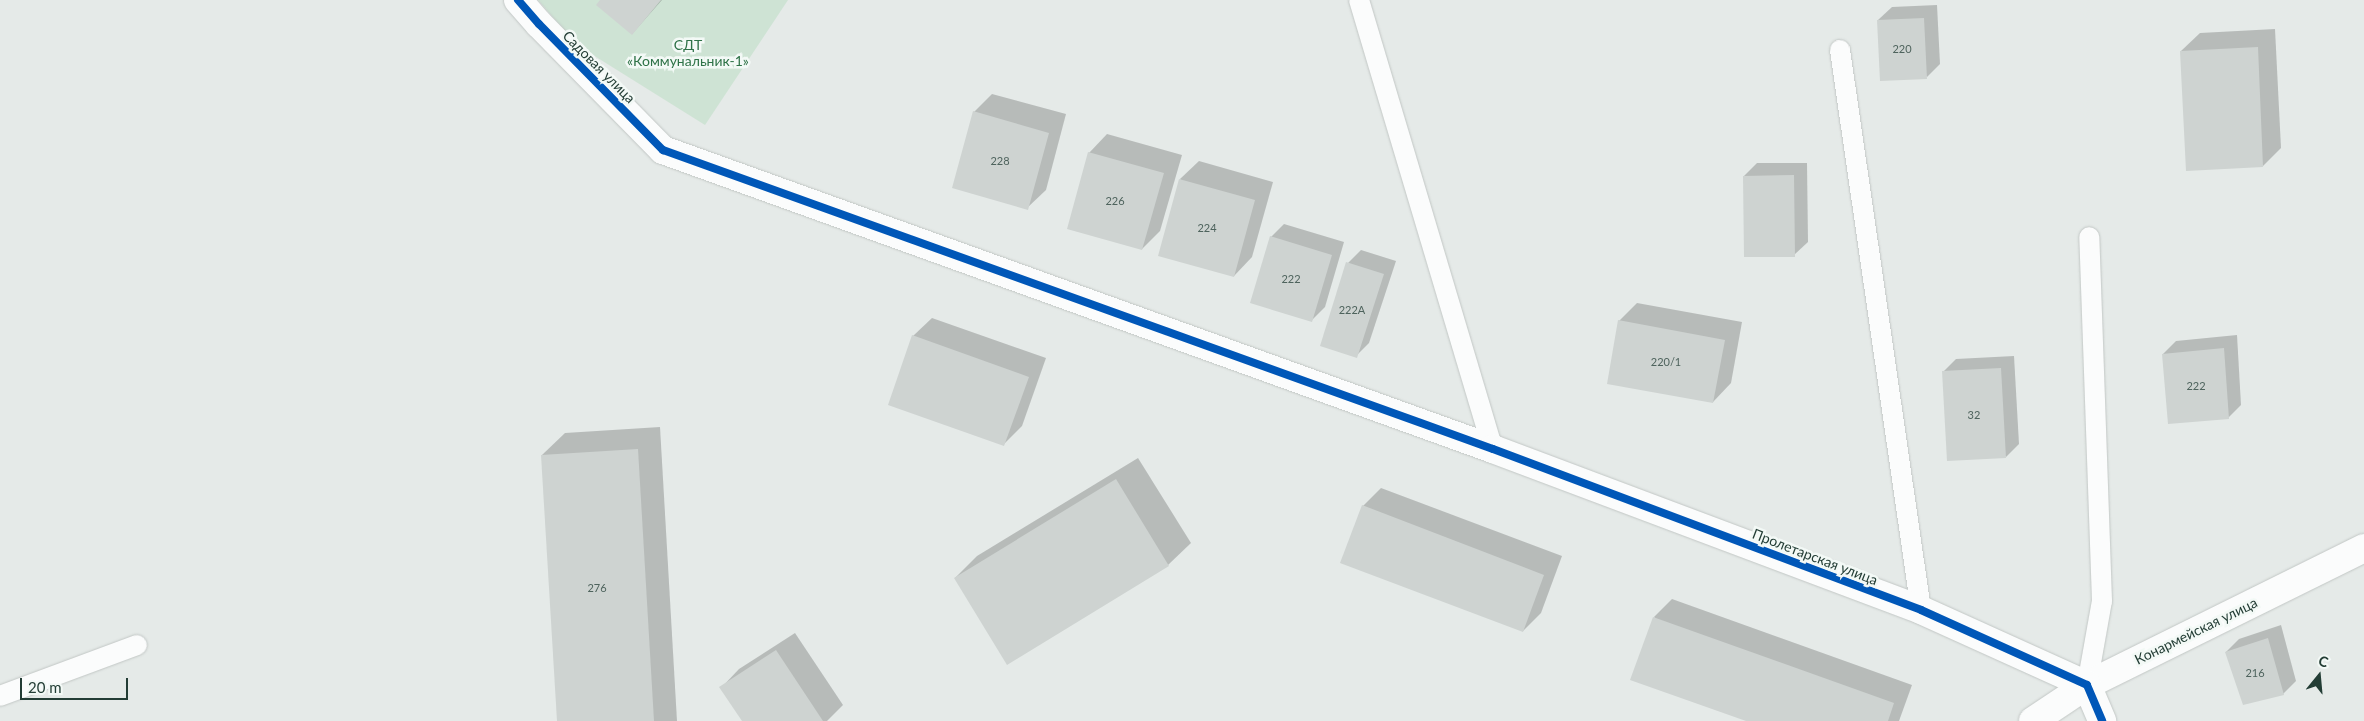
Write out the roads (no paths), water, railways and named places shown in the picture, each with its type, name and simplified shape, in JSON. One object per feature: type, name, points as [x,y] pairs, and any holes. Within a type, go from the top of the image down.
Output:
[{"type":"street","name":"Садовая улица","points":[[518,0],[539,24],[663,150]]},
{"type":"street","name":"Пролетарская улица","points":[[663,150],[1493,449],[1921,610],[2087,685]]},
{"type":"street","name":"Конармейская улица","points":[[2033,721],[2087,685],[2364,548]]},
{"type":"street","points":[[2087,685],[2102,721]]},
{"type":"lane","points":[[1359,0],[1493,449]]},
{"type":"lane","points":[[1840,50],[1921,610]]},
{"type":"lane","points":[[2087,685],[2102,601],[2089,237]]},
{"type":"lane","points":[[0,696],[137,645]]},
{"type":"park label","name":"СДТ «Коммунальник-1»","points":[[688,54]]}]
